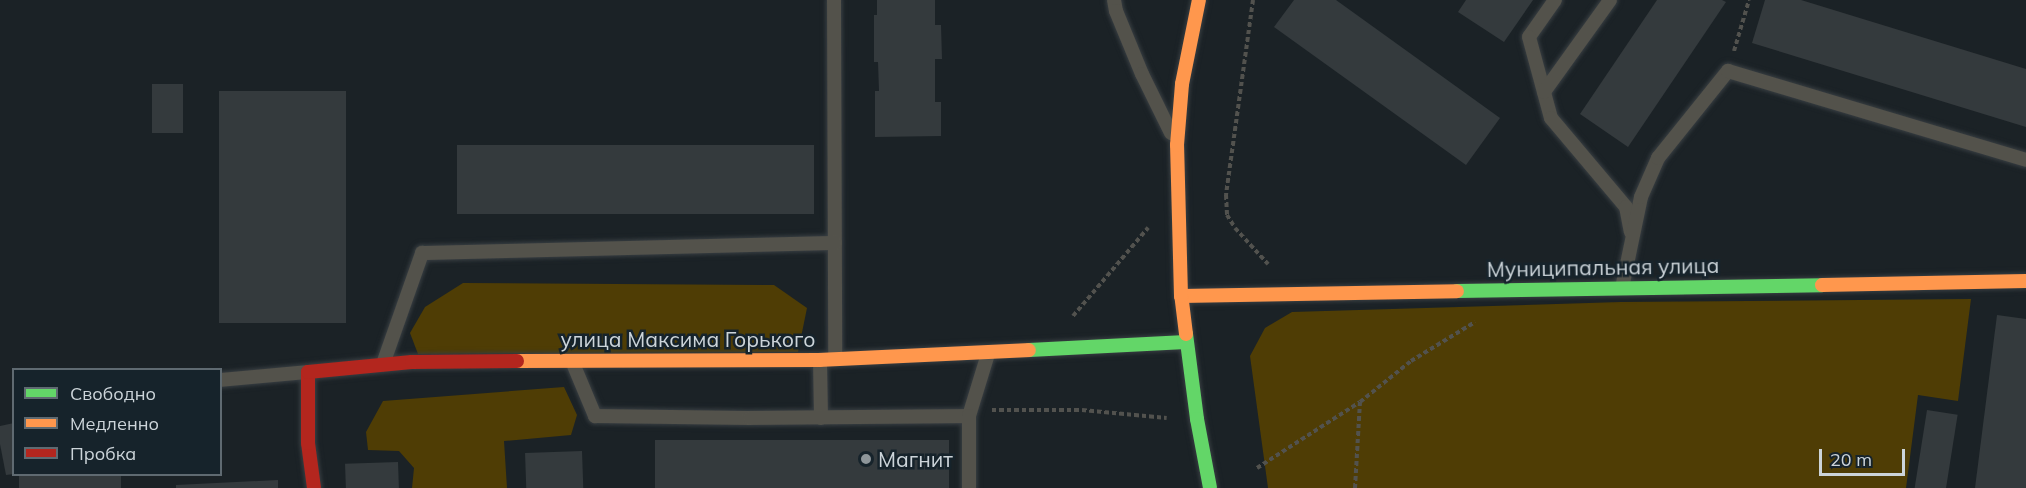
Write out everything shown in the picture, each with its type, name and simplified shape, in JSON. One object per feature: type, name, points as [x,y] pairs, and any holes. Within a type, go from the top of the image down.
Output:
[{"type":"street","points":[[1199,0],[1182,84],[1177,145],[1181,296],[1186,342],[1210,488]]},
{"type":"street","name":"Муниципальная улица","points":[[1181,296],[2026,281]]},
{"type":"street","name":"улица Максима Горького","points":[[308,372],[383,364],[572,360],[820,360],[988,354],[1186,342]]},
{"type":"street","points":[[308,372],[308,443],[314,488]]},
{"type":"lane","points":[[834,0],[835,359]]},
{"type":"lane","points":[[1114,0],[1116,11],[1142,74],[1177,145]]},
{"type":"lane","points":[[1555,0],[1529,37],[1551,118],[1626,207],[1632,237]]},
{"type":"lane","points":[[1544,92],[1610,0]]},
{"type":"lane","points":[[1622,288],[1641,197],[1658,158],[1728,71],[2026,160]]},
{"type":"lane","points":[[383,364],[422,253],[835,243]]},
{"type":"lane","points":[[969,488],[970,413],[988,354]]},
{"type":"lane","points":[[572,360],[595,416],[821,418],[970,413]]},
{"type":"lane","points":[[820,360],[821,418]]},
{"type":"lane","points":[[222,380],[308,372]]},
{"type":"path","points":[[1253,0],[1226,195],[1227,215],[1234,228],[1269,265]]},
{"type":"path","points":[[1728,71],[1749,0]]},
{"type":"path","points":[[1066,324],[1150,225]]},
{"type":"path","points":[[1257,468],[1360,402],[1411,361],[1478,320]]},
{"type":"path","points":[[1355,488],[1360,402]]},
{"type":"path","points":[[970,413],[1082,410],[1168,418],[1171,429]]},
{"type":"shaded area","points":[[463,283],[774,285],[807,308],[798,352],[418,354],[410,333],[425,307]]},
{"type":"shaded area","points":[[1971,299],[1958,401],[1918,395],[1906,488],[1268,488],[1250,356],[1265,328],[1292,312],[1621,302]]},
{"type":"shaded area","points":[[564,387],[577,415],[571,435],[504,441],[507,488],[412,488],[414,468],[399,451],[368,450],[366,432],[383,401]]},
{"type":"building","points":[[877,0],[935,0],[935,25],[941,25],[942,59],[935,59],[935,102],[941,102],[941,136],[875,137],[875,91],[879,91],[878,62],[874,62],[874,15],[877,15]]},
{"type":"building","points":[[1294,0],[1336,0],[1500,118],[1466,165],[1274,27]]},
{"type":"building","points":[[1466,0],[1533,0],[1504,42],[1458,12]]},
{"type":"building","points":[[1657,0],[1722,0],[1726,2],[1628,147],[1580,114]]},
{"type":"building","points":[[1765,0],[1801,0],[2026,69],[2026,127],[1752,43]]},
{"type":"building","points":[[152,84],[183,84],[183,133],[152,133]]},
{"type":"building","points":[[219,91],[346,91],[346,323],[219,323]]},
{"type":"building","points":[[457,145],[814,145],[814,214],[457,214]]},
{"type":"building","points":[[1997,315],[2026,319],[2026,488],[1975,488]]},
{"type":"building","points":[[1927,410],[1958,415],[1946,488],[1915,488]]},
{"type":"building","points":[[12,423],[12,474],[6,475],[0,444],[0,426]]},
{"type":"building","points":[[655,440],[949,440],[949,488],[655,488]]},
{"type":"building","points":[[582,451],[583,488],[526,488],[525,453]]},
{"type":"building","points":[[398,462],[399,488],[346,488],[345,464]]},
{"type":"building","points":[[19,476],[121,476],[121,488],[19,488]]},
{"type":"building","points":[[278,480],[278,488],[176,488],[176,485]]},
{"type":"traffic: fast","points":[[1457,291],[1822,285]]},
{"type":"traffic: fast","points":[[1186,334],[1197,419],[1210,488]]},
{"type":"traffic: fast","points":[[1029,350],[1186,342]]},
{"type":"traffic: slow","points":[[1186,334],[1181,296],[1177,145],[1182,84],[1199,0]]},
{"type":"traffic: slow","points":[[1822,285],[2026,281]]},
{"type":"traffic: slow","points":[[1181,296],[1457,291]]},
{"type":"traffic: slow","points":[[517,361],[820,360],[1029,350]]},
{"type":"traffic: jam","points":[[314,488],[308,443],[308,372],[412,362],[517,361]]},
{"type":"place","name":"Магнит","points":[[866,459]]}]
